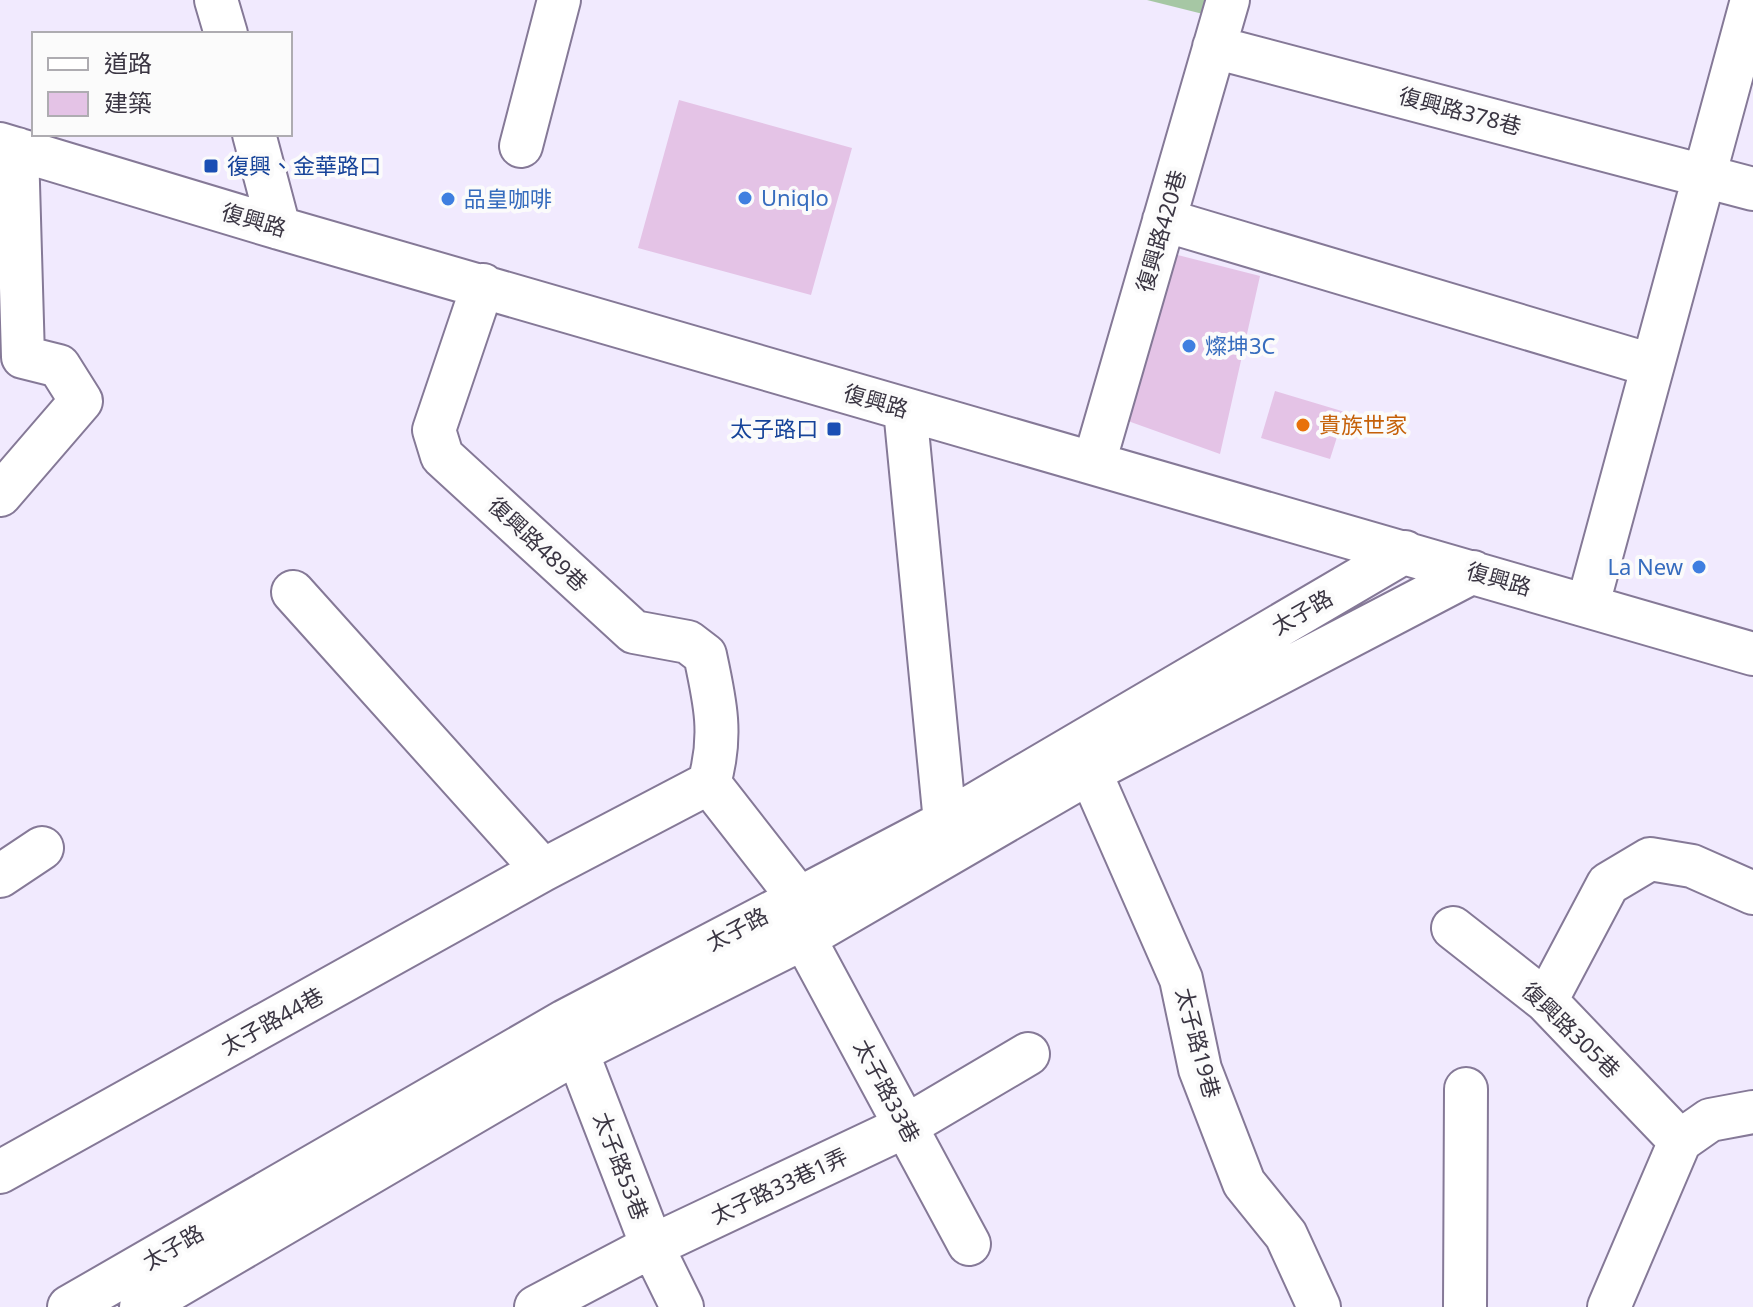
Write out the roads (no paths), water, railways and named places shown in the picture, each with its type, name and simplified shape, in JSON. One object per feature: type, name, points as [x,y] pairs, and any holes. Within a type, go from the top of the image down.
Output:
[{"type":"street","points":[[216,0],[225,32]]},
{"type":"street","points":[[521,146],[559,0]]},
{"type":"street","name":"復興路420巷","points":[[1094,463],[1228,0]]},
{"type":"street","points":[[1588,604],[1752,0]]},
{"type":"street","name":"復興路378巷","points":[[1214,47],[1753,189]]},
{"type":"street","points":[[255,136],[279,228]]},
{"type":"street","points":[[0,495],[81,401],[59,366],[23,357],[8,146]]},
{"type":"street","name":"復興路","points":[[8,146],[279,228],[1753,654]]},
{"type":"street","points":[[1164,220],[1651,365]]},
{"type":"street","name":"復興路489巷","points":[[483,285],[434,430],[442,456],[634,632],[688,642],[705,655],[717,709],[712,771]]},
{"type":"street","points":[[905,409],[945,822]]},
{"type":"street","name":"太子路","points":[[141,1307],[798,897],[945,822],[1405,552]]},
{"type":"street","name":"太子路","points":[[69,1307],[571,1037],[804,938],[1090,772],[1473,572]]},
{"type":"street","points":[[293,592],[543,870]]},
{"type":"street","points":[[712,771],[798,897]]},
{"type":"street","name":"太子路44巷","points":[[0,1172],[543,870],[712,771]]},
{"type":"street","name":"太子路19巷","points":[[1090,772],[1181,979],[1200,1069],[1244,1183],[1286,1235],[1319,1307]]},
{"type":"street","points":[[0,876],[42,848]]},
{"type":"street","points":[[1546,1001],[1608,884],[1650,859],[1692,866],[1753,893]]},
{"type":"street","name":"復興路305巷","points":[[1453,928],[1546,1001],[1680,1141]]},
{"type":"street","name":"太子路33巷","points":[[804,938],[969,1244]]},
{"type":"street","name":"太子路53巷","points":[[571,1037],[652,1246],[682,1307]]},
{"type":"street","name":"太子路33巷1弄","points":[[536,1307],[652,1246],[906,1126],[1028,1054]]},
{"type":"street","points":[[1465,1307],[1466,1089]]},
{"type":"street","points":[[1609,1307],[1680,1141],[1710,1120],[1753,1112]]},
{"type":"place","name":"復興、金華路口","points":[[211,166]]},
{"type":"place","name":"Uniqlo","points":[[745,198]]},
{"type":"place","name":"品皇咖啡","points":[[448,199]]},
{"type":"place","name":"燦坤3C","points":[[1189,346]]},
{"type":"place","name":"貴族世家","points":[[1303,425]]},
{"type":"place","name":"太子路口","points":[[834,429]]},
{"type":"place","name":"La New","points":[[1699,567]]}]
